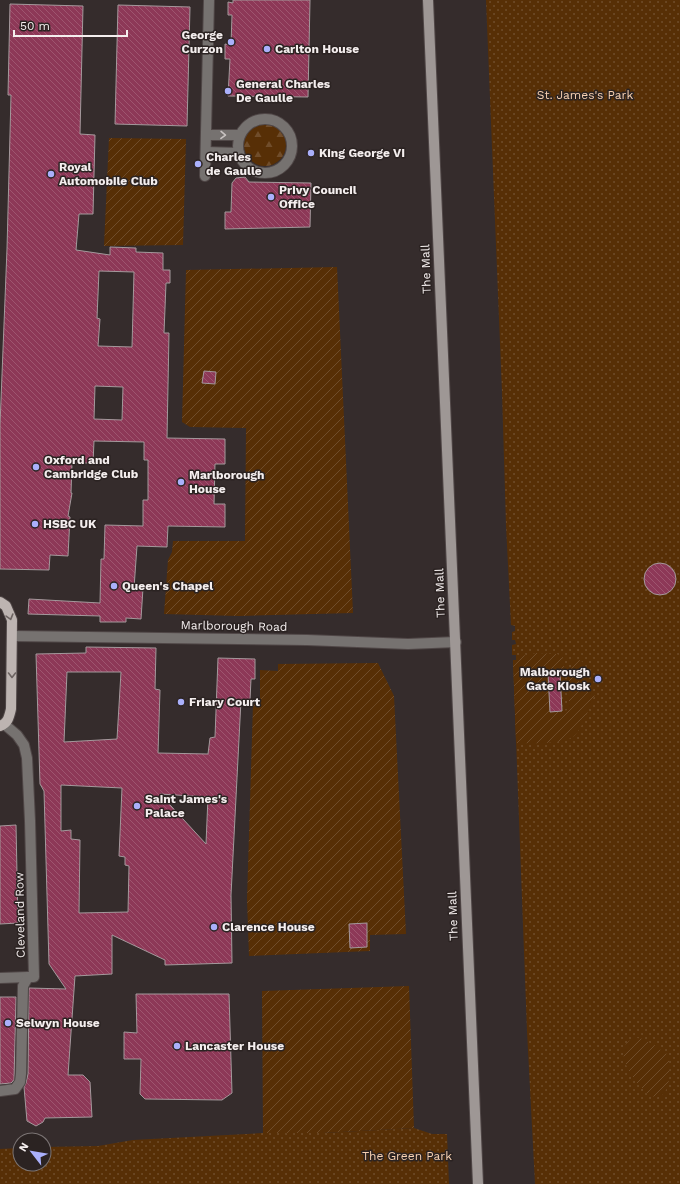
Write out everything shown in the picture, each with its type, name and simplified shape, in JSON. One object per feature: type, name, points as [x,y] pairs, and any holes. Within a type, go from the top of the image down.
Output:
[{"type":"main road","points":[[0,602],[6,606],[12,620],[11,709],[8,719],[2,725]]},
{"type":"street","points":[[205,176],[209,0]]},
{"type":"street","name":"The Mall","points":[[428,0],[456,642],[467,964],[478,1184]]},
{"type":"street","points":[[264,119],[277,122],[284,127],[289,134],[292,143],[292,151],[288,160],[274,171],[257,171],[249,167],[243,161],[239,153],[238,144],[240,135],[252,122],[264,119]]},
{"type":"street","points":[[206,135],[240,135]]},
{"type":"street","points":[[206,152],[239,153]]},
{"type":"street","name":"Marlborough Road","points":[[12,636],[299,640],[413,644],[456,642]]},
{"type":"street","name":"Cleveland Row","points":[[0,1091],[14,1089],[20,1082],[23,986],[28,977],[34,977],[27,758],[24,745],[17,735],[2,725]]},
{"type":"street","points":[[0,978],[28,977]]},
{"type":"green space","name":"St. James's Park","points":[[486,0],[680,0],[680,1184],[535,1184],[527,1031],[513,660],[516,660],[516,655],[512,655],[512,645],[516,644],[515,640],[512,640],[512,632],[515,631],[515,626],[511,625],[506,525]]},
{"type":"green space","points":[[265,124],[280,130],[286,145],[280,160],[265,166],[250,160],[244,145],[250,130]]},
{"type":"green space","points":[[109,138],[186,139],[183,245],[104,246]]},
{"type":"green space","points":[[337,267],[353,613],[239,616],[164,614],[168,560],[172,552],[173,541],[245,541],[246,428],[190,427],[182,422],[186,270]]},
{"type":"green space","points":[[536,653],[557,654],[563,659],[564,668],[562,670],[546,669],[548,680],[549,712],[569,710],[569,679],[573,659],[575,658],[583,662],[577,689],[595,694],[583,722],[574,736],[569,739],[555,742],[516,743],[513,660],[516,660],[516,657]]},
{"type":"green space","points":[[378,663],[394,696],[406,934],[370,935],[370,951],[249,956],[247,900],[253,704],[260,703],[260,670],[278,671],[278,664]]},
{"type":"green space","points":[[409,986],[414,1128],[323,1133],[263,1133],[262,991]]},
{"type":"green space","points":[[636,1038],[644,1039],[667,1054],[669,1057],[668,1086],[659,1097],[650,1095],[642,1088],[635,1080],[625,1060],[624,1050],[627,1043]]},
{"type":"green space","name":"The Green Park","points":[[414,1128],[432,1134],[447,1134],[449,1184],[0,1184],[0,1149],[12,1148],[12,1172],[52,1172],[52,1147],[98,1146],[133,1140],[263,1133],[323,1133]]},
{"type":"building","name":"Carlton House","points":[[233,0],[310,0],[308,97],[228,96],[230,59],[225,59],[225,44],[231,45],[232,15],[228,15],[228,2],[233,3]]},
{"type":"building","points":[[10,4],[83,6],[80,134],[95,135],[93,214],[79,214],[76,250],[110,255],[110,247],[136,248],[136,252],[163,253],[163,270],[170,270],[170,283],[166,283],[164,333],[169,333],[167,438],[225,439],[225,464],[215,464],[214,504],[225,504],[225,527],[168,526],[167,547],[137,546],[134,588],[143,588],[141,619],[126,618],[126,622],[100,622],[100,616],[28,614],[29,599],[100,603],[101,559],[104,559],[105,525],[143,526],[143,500],[148,500],[148,460],[144,460],[144,442],[94,441],[93,463],[72,463],[72,493],[68,516],[70,517],[68,556],[50,555],[49,570],[0,569],[0,425],[11,95],[8,95]],"holes":[[[99,271],[134,272],[132,347],[98,346],[100,319],[97,318]],[[95,386],[123,387],[122,420],[94,419]]]},
{"type":"building","points":[[118,5],[190,7],[187,126],[115,124]]},
{"type":"building","name":"Privy Council Office","points":[[245,177],[249,182],[311,183],[310,227],[225,229],[225,212],[231,212],[232,183],[236,178]]},
{"type":"building","points":[[204,371],[216,372],[215,384],[202,383]]},
{"type":"building","points":[[660,563],[666,564],[673,570],[676,579],[675,585],[669,592],[660,595],[654,594],[647,588],[644,579],[645,573],[651,566]]},
{"type":"building","name":"Saint James's Palace","points":[[86,647],[156,648],[155,689],[160,690],[158,753],[208,754],[210,738],[215,737],[218,658],[255,659],[255,679],[251,679],[250,700],[241,700],[231,895],[232,963],[165,965],[165,960],[112,935],[112,974],[75,976],[68,1075],[83,1075],[90,1082],[92,1117],[45,1118],[43,1122],[36,1126],[27,1121],[24,1087],[28,1074],[29,988],[66,989],[49,964],[44,791],[40,784],[36,654],[86,653]],"holes":[[[67,672],[121,672],[117,739],[64,742]],[[61,785],[122,788],[119,856],[125,857],[125,865],[129,866],[128,912],[79,913],[80,840],[71,839],[71,830],[61,831]],[[160,794],[208,797],[206,844]]]},
{"type":"building","points":[[560,673],[562,711],[550,712],[548,674]]},
{"type":"building","points":[[16,825],[18,923],[0,924],[0,826]]},
{"type":"building","points":[[367,923],[367,947],[350,948],[349,924]]},
{"type":"building","name":"Lancaster House","points":[[136,994],[229,994],[232,1093],[222,1100],[145,1099],[140,1094],[141,1059],[124,1059],[124,1032],[137,1033]]},
{"type":"building","name":"Selwyn House","points":[[0,997],[16,997],[14,1080],[11,1083],[0,1084]]},
{"type":"place","name":"George Curzon","points":[[231,42]]},
{"type":"place","name":"Carlton House","points":[[267,49]]},
{"type":"place","name":"General Charles De Gaulle","points":[[228,91]]},
{"type":"place","name":"King George VI","points":[[311,153]]},
{"type":"place","name":"Charles de Gaulle","points":[[198,164]]},
{"type":"place","name":"Royal Automobile Club","points":[[51,174]]},
{"type":"place","name":"Privy Council Office","points":[[271,197]]},
{"type":"place","name":"Oxford and Cambridge Club","points":[[36,467]]},
{"type":"place","name":"Marlborough House","points":[[181,482]]},
{"type":"place","name":"HSBC UK","points":[[35,524]]},
{"type":"place","name":"Queen's Chapel","points":[[114,586]]},
{"type":"place","name":"Malborough Gate Kiosk","points":[[598,679]]},
{"type":"place","name":"Friary Court","points":[[181,702]]},
{"type":"place","name":"Saint James's Palace","points":[[137,806]]},
{"type":"place","name":"Clarence House","points":[[214,927]]},
{"type":"place","name":"Selwyn House","points":[[8,1023]]},
{"type":"place","name":"Lancaster House","points":[[177,1046]]}]
